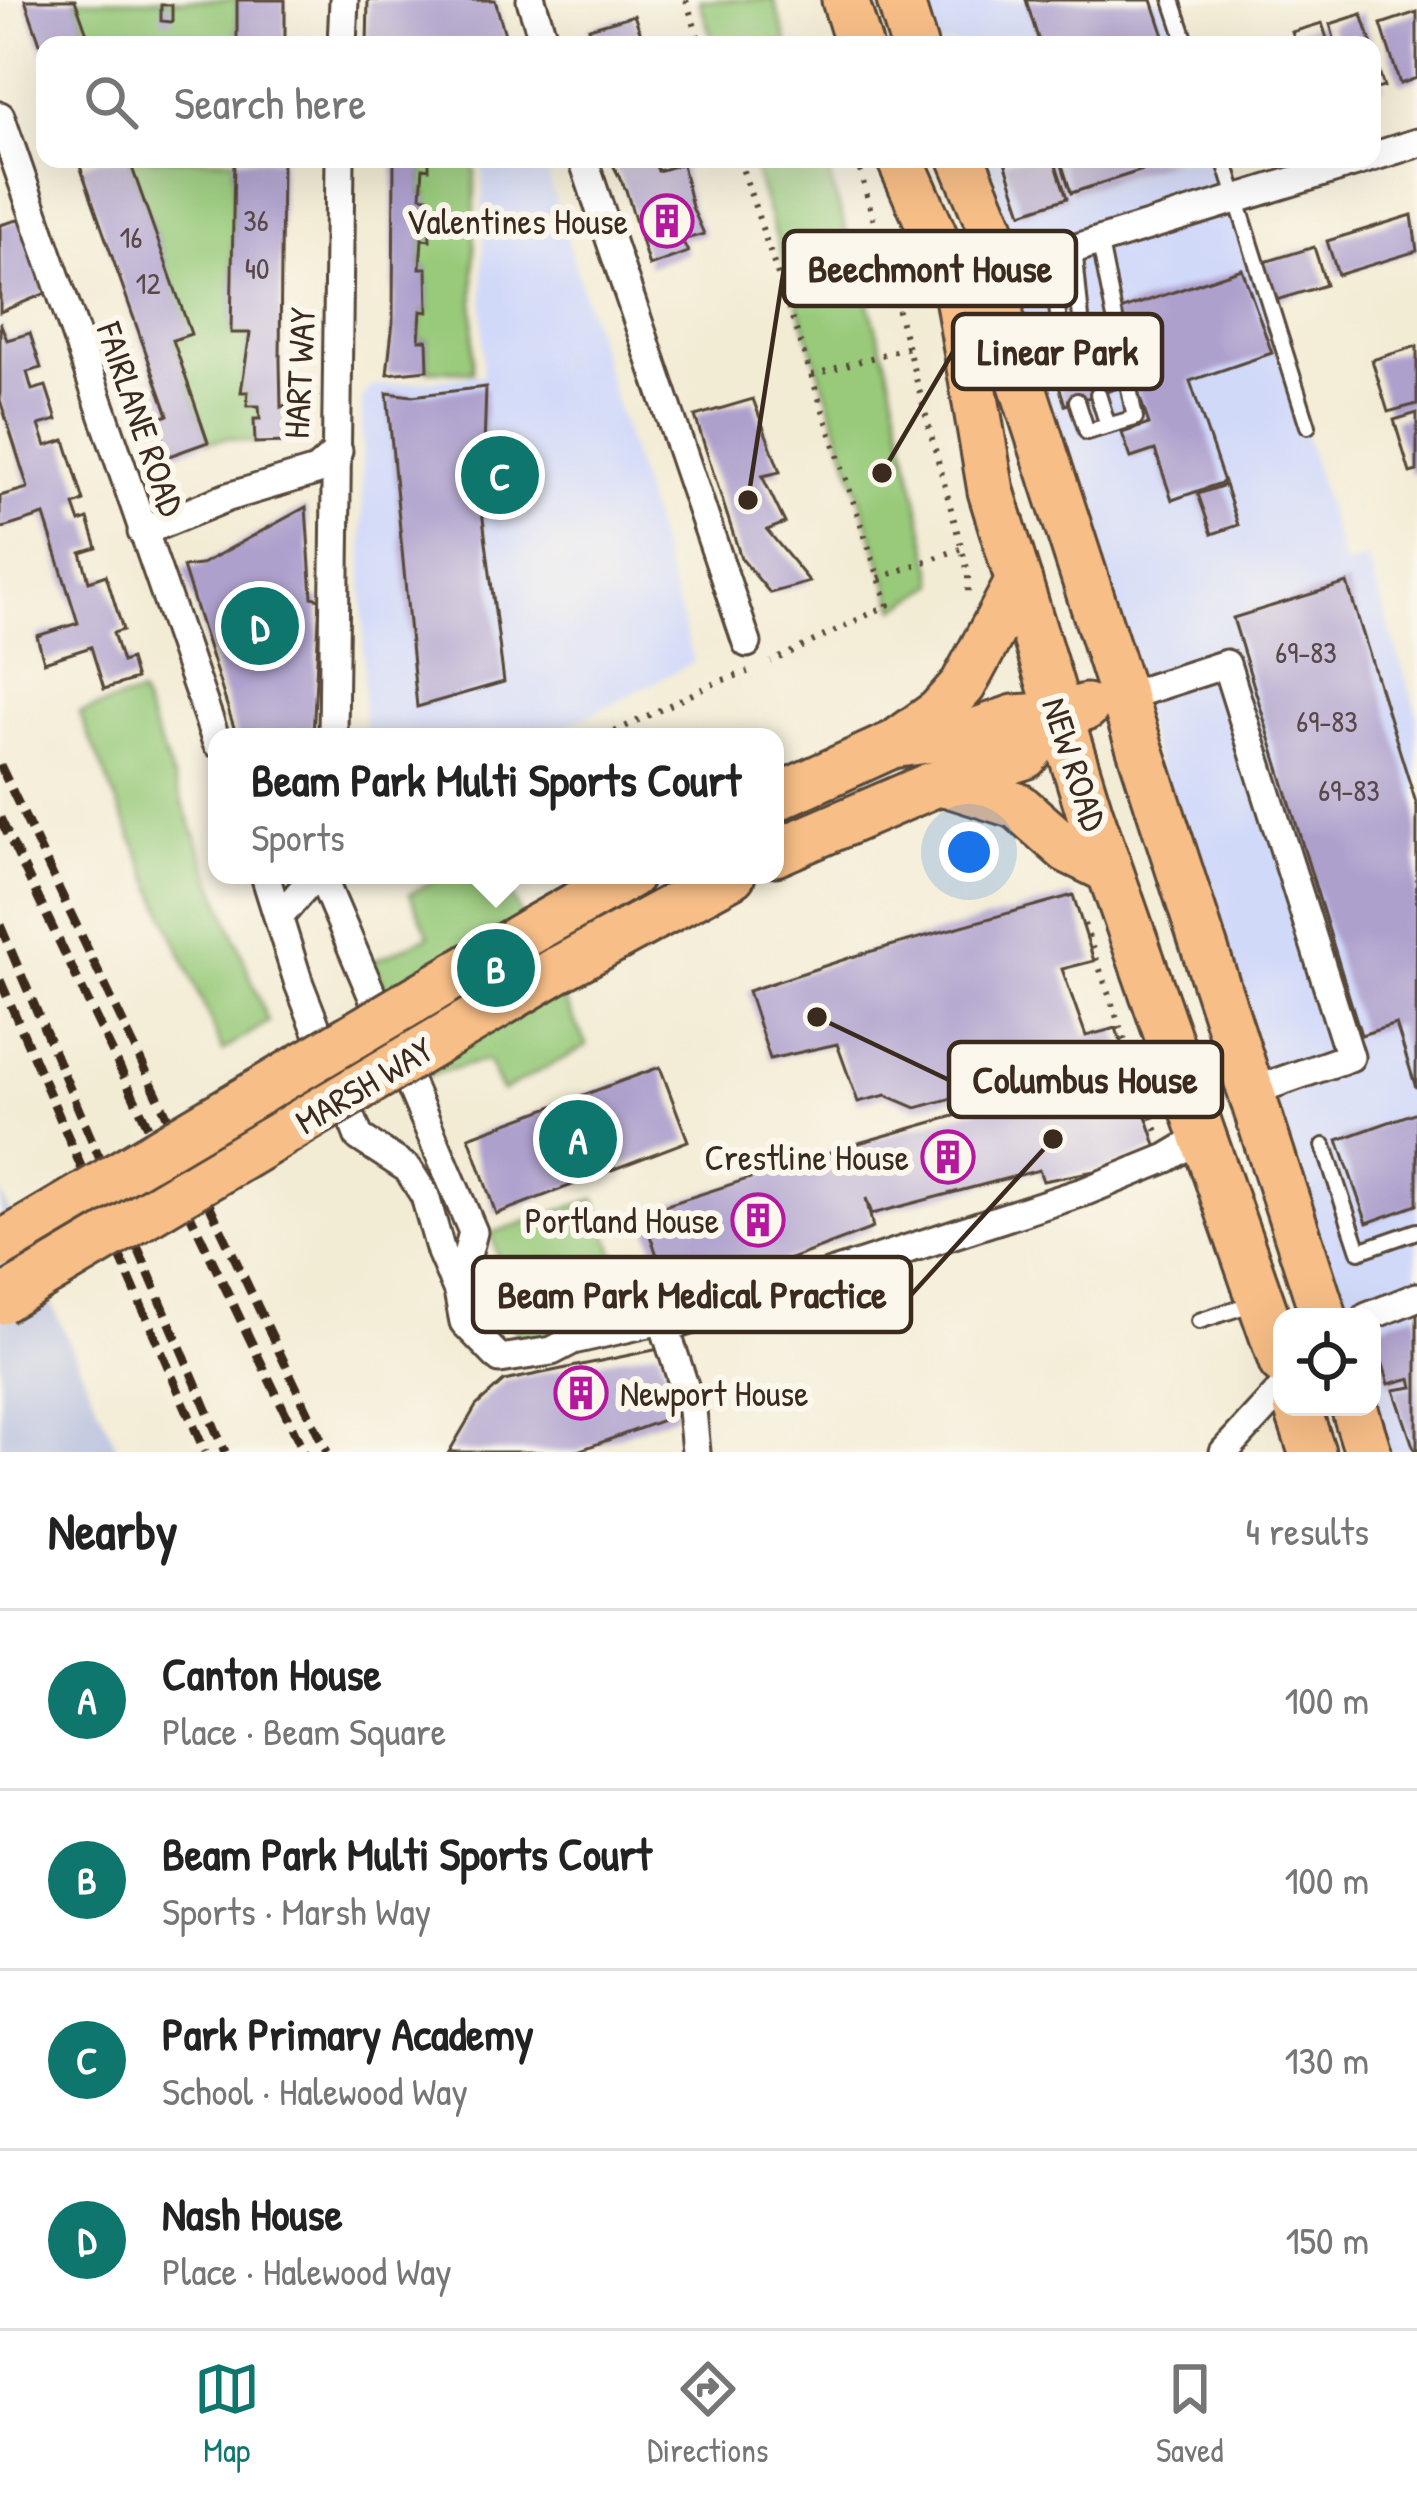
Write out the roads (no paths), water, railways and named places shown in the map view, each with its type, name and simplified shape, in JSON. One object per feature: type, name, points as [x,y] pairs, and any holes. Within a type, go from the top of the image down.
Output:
[{"type":"main road","points":[[845,0],[856,36]]},
{"type":"main road","points":[[900,0],[911,36]]},
{"type":"main road","name":"NEW ROAD","points":[[904,168],[956,285],[991,491],[1109,870],[1185,1147],[1262,1301],[1273,1335]]},
{"type":"main road","name":"NEW ROAD","points":[[966,168],[1008,269],[999,313],[1321,1308]]},
{"type":"main road","points":[[784,794],[892,745],[939,712],[963,685],[1019,581]]},
{"type":"main road","points":[[892,745],[968,734],[1014,718],[1059,715],[1124,697]]},
{"type":"main road","points":[[784,849],[943,782],[1025,756],[1059,715]]},
{"type":"main road","points":[[943,782],[1018,806],[1068,850],[1109,870]]},
{"type":"main road","name":"MARSH WAY","points":[[0,1245],[614,884]]},
{"type":"main road","name":"MARSH WAY","points":[[0,1301],[557,970],[715,884]]},
{"type":"main road","points":[[1185,1147],[1254,1105]]},
{"type":"main road","points":[[1300,1416],[1312,1452]]},
{"type":"main road","points":[[1357,1416],[1368,1452]]},
{"type":"street","points":[[343,36],[344,0]]},
{"type":"street","points":[[530,0],[542,36]]},
{"type":"street","name":"FAIRLANE ROAD","points":[[2,126],[212,728]]},
{"type":"street","points":[[1381,154],[1417,143]]},
{"type":"street","name":"HART WAY","points":[[142,532],[228,497],[316,470],[338,451],[340,168]]},
{"type":"street","points":[[586,168],[667,377],[755,640]]},
{"type":"street","points":[[956,285],[1336,168]]},
{"type":"street","points":[[333,728],[338,451]]},
{"type":"street","points":[[1124,697],[1226,664],[1350,1057],[1254,1105]]},
{"type":"street","points":[[268,884],[299,984],[359,1137],[408,1169],[425,1196],[464,1322],[500,1359],[552,1352],[573,1340],[662,1320],[692,1410],[696,1452]]},
{"type":"street","points":[[283,927],[312,884]]},
{"type":"street","points":[[322,884],[473,1232],[458,1292]]},
{"type":"street","points":[[665,1328],[1086,1191],[1185,1147]]},
{"type":"street","points":[[1381,1311],[1417,1297]]},
{"type":"street","points":[[1224,1452],[1273,1373]]},
{"type":"lane","points":[[1172,0],[1184,36]]},
{"type":"lane","points":[[1227,168],[1308,426]]},
{"type":"lane","points":[[1075,246],[1084,349]]},
{"type":"lane","points":[[1063,356],[1075,246]]},
{"type":"lane","points":[[1075,246],[1135,418],[1088,432],[1077,401]]},
{"type":"lane","points":[[1098,394],[1108,426]]},
{"type":"lane","points":[[1324,1146],[1359,1251],[1417,1231]]},
{"type":"lane","points":[[1199,1321],[1262,1301]]},
{"type":"railway","points":[[0,765],[327,1452]]},
{"type":"railway","points":[[0,818],[304,1452]]},
{"type":"railway","points":[[0,925],[225,1452]]},
{"type":"railway","points":[[0,980],[205,1452]]},
{"type":"place","name":"Valentines House","points":[[667,221]]},
{"type":"place","name":"Linear Park","points":[[882,473]]},
{"type":"place","name":"Park Primary Academy","points":[[500,475]]},
{"type":"place","name":"Beechmont House","points":[[748,500]]},
{"type":"place","name":"Nash House","points":[[260,626]]},
{"type":"place","name":"Beam Park Multi Sports Court","points":[[496,968]]},
{"type":"place","name":"Columbus House","points":[[817,1017]]},
{"type":"place","name":"Canton House","points":[[578,1139]]},
{"type":"place","name":"Beam Park Medical Practice","points":[[1053,1139]]},
{"type":"place","name":"Crestline House","points":[[948,1157]]},
{"type":"place","name":"Portland House","points":[[758,1220]]},
{"type":"place","name":"Newport House","points":[[581,1393]]}]
